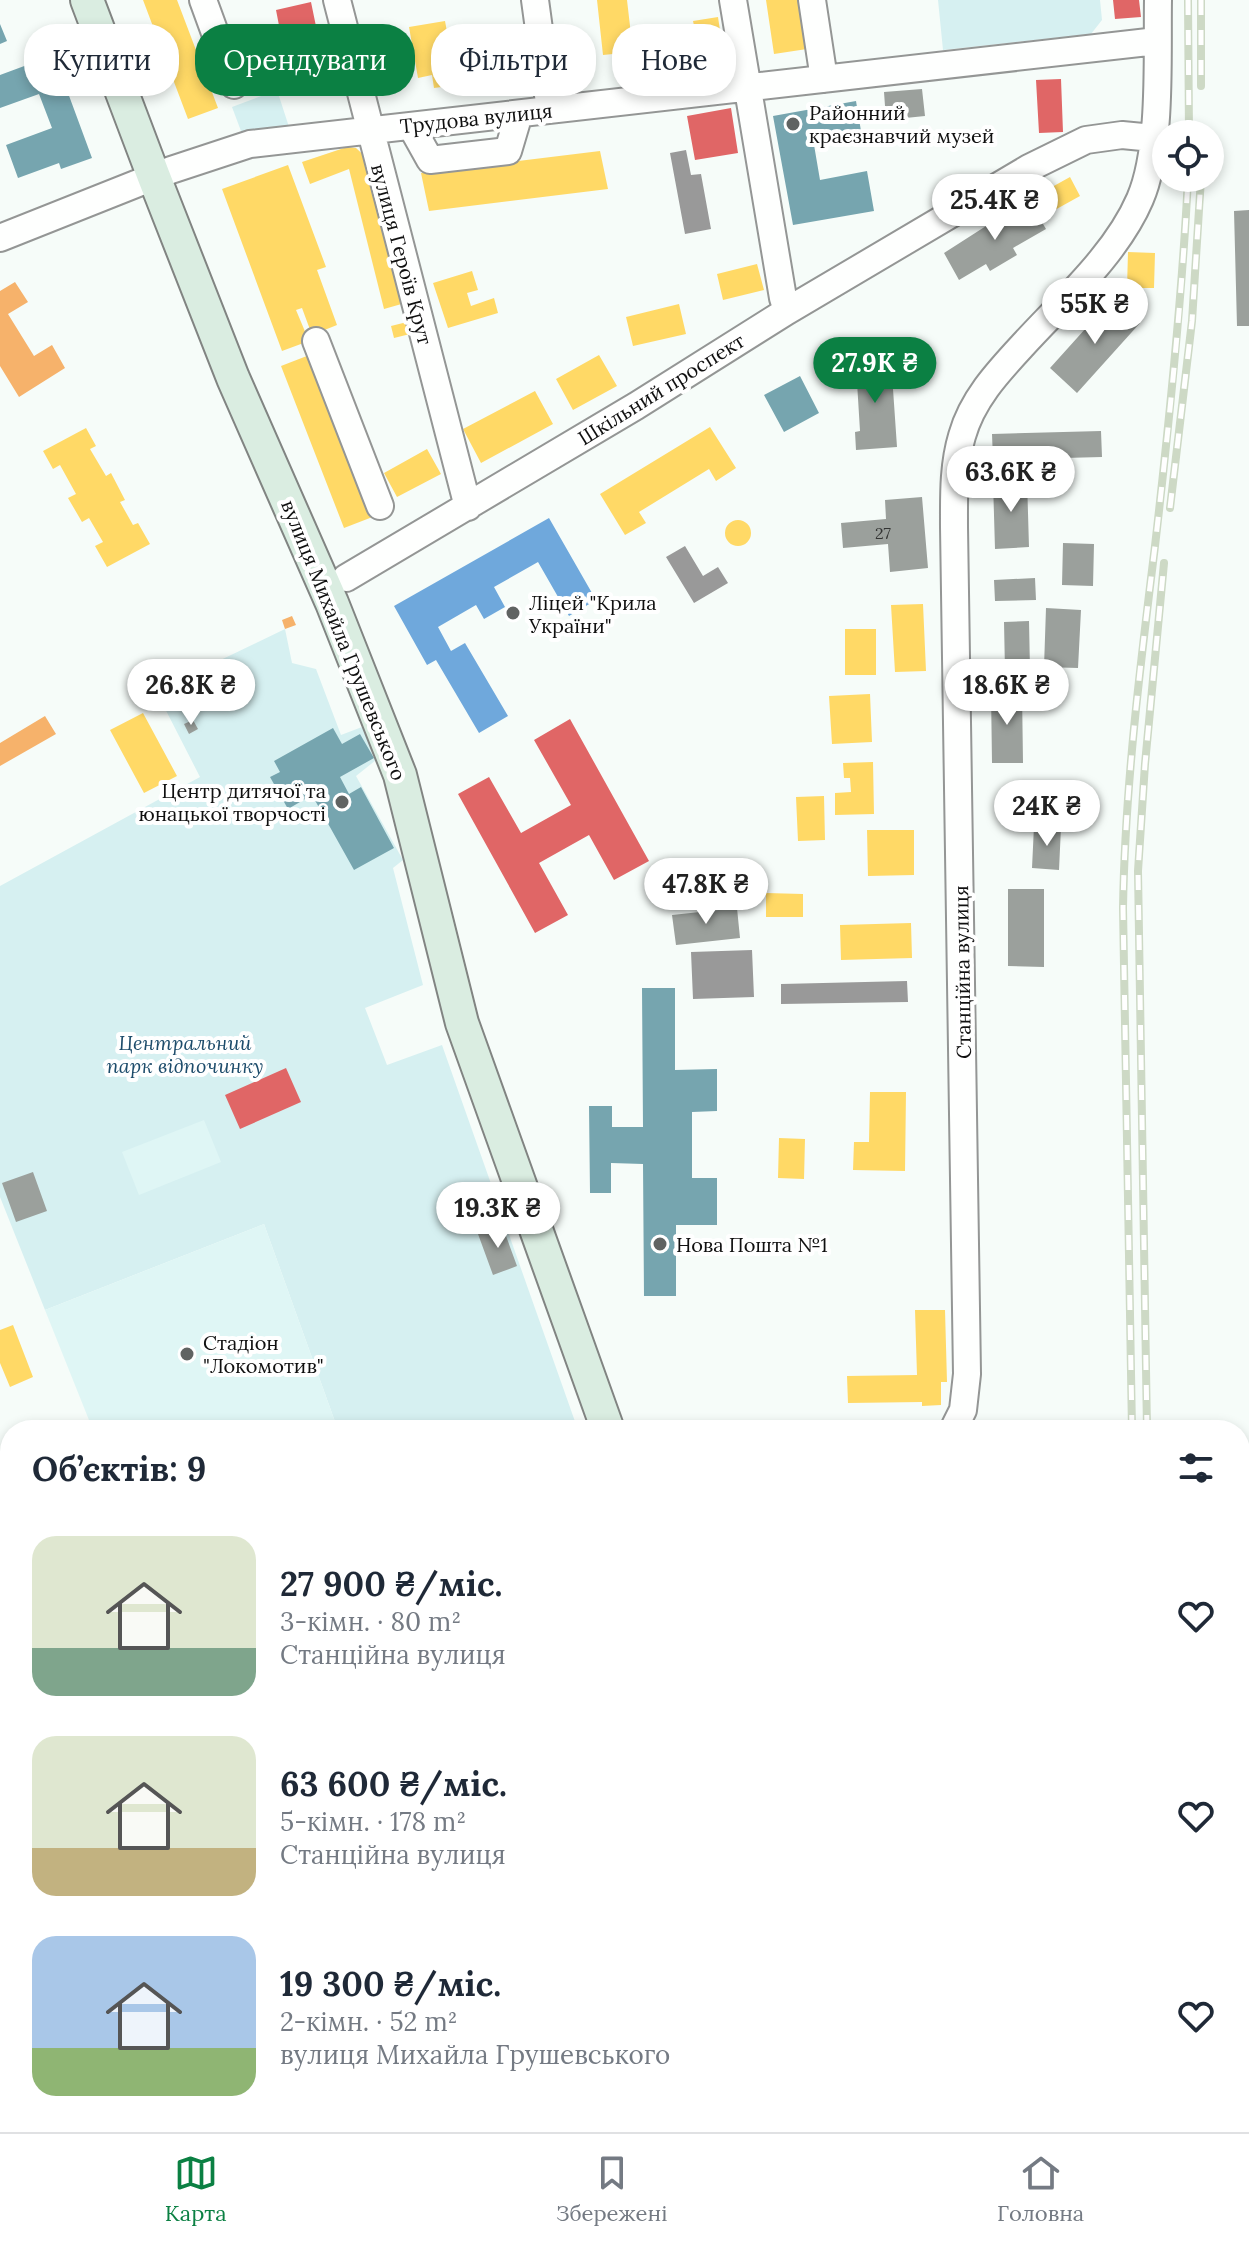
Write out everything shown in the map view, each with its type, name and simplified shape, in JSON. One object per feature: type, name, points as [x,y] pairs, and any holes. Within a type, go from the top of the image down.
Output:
[{"type":"main road","name":"вулиця Михайла Грушевського","points":[[87,0],[233,378],[332,603],[396,764],[409,804],[462,1023],[604,1420]]},
{"type":"street","points":[[203,0],[212,24]]},
{"type":"street","name":"вулиця Героїв Крут","points":[[337,0],[468,507]]},
{"type":"street","points":[[535,0],[550,110]]},
{"type":"street","points":[[733,0],[787,311]]},
{"type":"street","points":[[812,0],[824,79]]},
{"type":"street","name":"Станційна вулиця","points":[[1154,120],[1158,0]]},
{"type":"street","name":"Трудова вулиця","points":[[0,238],[154,177],[250,144],[1157,41]]},
{"type":"street","points":[[411,126],[430,160],[508,151],[519,114]]},
{"type":"street","name":"Шкільний проспект","points":[[346,578],[1029,168],[1086,140],[1122,135],[1152,138]]},
{"type":"street","name":"Станційна вулиця","points":[[958,1420],[963,1410],[967,1374],[954,527],[957,459],[970,415],[994,375],[1105,255],[1127,224],[1145,183],[1152,146]]},
{"type":"street","points":[[316,341],[380,506]]},
{"type":"green space","points":[[938,0],[1100,0],[1102,20],[1091,34],[943,50]]},
{"type":"green space","points":[[261,96],[279,96],[290,130],[244,139],[232,107]]},
{"type":"green space","name":"Центральний парк відпочинку","points":[[285,629],[292,663],[316,669],[341,735],[362,727],[376,760],[356,776],[403,860],[393,868],[423,985],[365,1008],[387,1065],[442,1045],[574,1420],[334,1420],[264,1224],[45,1310],[0,1197],[0,886],[200,777],[156,691]]},
{"type":"shaded area","points":[[204,1120],[221,1162],[139,1195],[122,1152]]},
{"type":"shaded area","name":"Стадіон \"Локомотив\"","points":[[264,1224],[334,1420],[89,1420],[45,1310]]},
{"type":"building: Житло","points":[[143,0],[177,0],[195,47],[195,96],[213,96],[218,108],[188,119],[179,95],[179,24],[152,24]]},
{"type":"building: Житло","points":[[597,0],[627,0],[630,24],[612,24],[612,54],[603,55]]},
{"type":"building: Житло","points":[[766,0],[800,0],[807,49],[774,54]]},
{"type":"building: Житло","points":[[718,17],[719,24],[694,24],[693,21]]},
{"type":"building: Житло","points":[[445,21],[446,24],[431,24],[431,75],[418,78],[415,61],[415,26]]},
{"type":"building: Житло","points":[[347,147],[356,148],[370,161],[405,303],[384,309],[349,169],[310,184],[302,162]]},
{"type":"building: Житло","points":[[600,151],[608,189],[429,211],[421,173]]},
{"type":"building: Житло","points":[[288,165],[326,267],[317,270],[337,325],[312,335],[302,308],[296,310],[309,341],[282,351],[222,189]]},
{"type":"building: Житло","points":[[1070,177],[1080,196],[1053,211],[1043,192]]},
{"type":"building: Житло","points":[[1128,252],[1155,253],[1154,288],[1127,288]]},
{"type":"building: Житло","points":[[757,264],[764,290],[723,300],[717,274]]},
{"type":"building: Житло","points":[[472,271],[478,290],[467,293],[471,306],[494,298],[498,313],[448,328],[433,283]]},
{"type":"building: Житло","points":[[679,304],[686,334],[633,346],[626,317]]},
{"type":"building: Житло","points":[[407,322],[410,334],[394,338],[391,326]]},
{"type":"building: Житло","points":[[312,354],[375,516],[344,528],[281,366]]},
{"type":"building: Житло","points":[[599,355],[617,386],[573,410],[556,379]]},
{"type":"building: Житло","points":[[535,391],[553,424],[481,463],[463,429]]},
{"type":"building: Житло","points":[[710,427],[736,468],[716,481],[709,469],[639,512],[646,523],[625,535],[600,494]]},
{"type":"building: Житло","points":[[86,428],[96,446],[90,449],[106,476],[111,473],[125,500],[120,502],[133,525],[138,523],[150,544],[107,567],[95,546],[103,542],[89,518],[82,522],[68,498],[76,494],[60,465],[53,469],[43,451]]},
{"type":"building: Житло","points":[[427,449],[441,474],[397,497],[384,473]]},
{"type":"building: Житло","points":[[738,520],[747,524],[751,533],[747,542],[738,546],[729,542],[725,533],[729,524]]},
{"type":"building: Житло","points":[[923,604],[926,671],[895,672],[891,605]]},
{"type":"building: Житло","points":[[845,629],[876,629],[876,675],[845,675]]},
{"type":"building: Житло","points":[[870,694],[872,742],[832,744],[829,696]]},
{"type":"building: Житло","points":[[143,713],[177,776],[144,793],[110,730]]},
{"type":"building: Житло","points":[[873,762],[874,814],[835,815],[835,793],[851,792],[850,778],[844,778],[843,763]]},
{"type":"building: Житло","points":[[824,796],[825,840],[798,841],[796,797]]},
{"type":"building: Житло","points":[[867,830],[914,830],[914,875],[868,876]]},
{"type":"building: Житло","points":[[766,893],[803,894],[803,917],[766,917]]},
{"type":"building: Житло","points":[[911,923],[912,958],[841,960],[840,925]]},
{"type":"building: Житло","points":[[870,1092],[906,1092],[905,1171],[853,1170],[854,1142],[869,1142]]},
{"type":"building: Житло","points":[[779,1138],[805,1139],[804,1179],[778,1178]]},
{"type":"building: Житло","points":[[915,1310],[945,1310],[947,1382],[941,1382],[941,1405],[922,1406],[922,1402],[848,1403],[847,1376],[917,1375]]},
{"type":"building: Житло","points":[[13,1325],[33,1377],[10,1387],[0,1363],[0,1330]]},
{"type":"building: Торгівля","points":[[1113,0],[1139,0],[1141,17],[1115,19]]},
{"type":"building: Торгівля","points":[[311,2],[316,24],[279,24],[276,10]]},
{"type":"building: Торгівля","points":[[1061,79],[1063,132],[1039,133],[1036,80]]},
{"type":"building: Торгівля","points":[[731,108],[738,153],[695,160],[687,116]]},
{"type":"building: Торгівля","points":[[570,719],[649,861],[614,880],[589,835],[539,863],[568,915],[535,933],[458,794],[489,777],[521,833],[571,805],[534,740]]},
{"type":"building: Торгівля","points":[[286,1068],[301,1102],[240,1129],[225,1095]]},
{"type":"building: Школи","points":[[549,518],[596,600],[569,616],[538,562],[494,587],[505,607],[484,619],[476,605],[438,627],[451,651],[465,643],[508,716],[479,733],[436,660],[427,665],[394,606]]},
{"type":"building: Медицина","points":[[15,282],[28,302],[8,314],[34,356],[52,345],[65,368],[19,397],[0,366],[0,291]]},
{"type":"building: Медицина","points":[[292,616],[296,625],[285,629],[282,620]]},
{"type":"building: Медицина","points":[[45,716],[56,734],[0,766],[0,743]]},
{"type":"building: Установи","points":[[0,24],[7,41],[0,44]]},
{"type":"building: Установи","points":[[24,66],[24,96],[33,96],[0,108],[0,75]]},
{"type":"building: Установи","points":[[40,96],[69,96],[92,158],[61,169],[59,163],[18,178],[6,145],[52,128]]},
{"type":"building: Установи","points":[[856,101],[861,131],[813,139],[820,180],[867,171],[874,211],[793,225],[773,116]]},
{"type":"building: Установи","points":[[800,376],[819,413],[784,432],[764,395]]},
{"type":"building: Установи","name":"Центр дитячої та юнацької творчості","points":[[333,728],[342,744],[360,734],[374,758],[340,777],[349,794],[361,787],[394,848],[354,870],[312,795],[288,809],[270,777],[280,772],[274,761]]},
{"type":"building: Установи","points":[[642,988],[675,988],[675,1070],[717,1069],[717,1111],[692,1112],[692,1178],[717,1178],[717,1225],[676,1225],[676,1296],[644,1296],[643,1164],[611,1163],[611,1193],[590,1193],[589,1106],[612,1106],[612,1127],[643,1127]]},
{"type":"building: Промзона","points":[[686,150],[691,175],[701,174],[711,229],[685,234],[670,153]]},
{"type":"building: Промзона","points":[[685,546],[703,576],[718,567],[728,583],[694,603],[666,557]]},
{"type":"building: Промзона","points":[[752,950],[754,997],[693,999],[691,952]]},
{"type":"building: Промзона","points":[[907,981],[908,1002],[781,1004],[781,984]]},
{"type":"building: Інше","points":[[922,89],[925,116],[886,120],[884,92]]},
{"type":"building: Інше","points":[[1030,202],[1046,229],[1013,248],[1017,255],[990,271],[986,264],[959,280],[944,253]]},
{"type":"building: Інше","points":[[1249,210],[1249,326],[1237,326],[1234,211]]},
{"type":"building: Інше","points":[[1113,298],[1140,323],[1077,393],[1050,368]]},
{"type":"building: Інше","points":[[891,360],[897,447],[856,450],[855,432],[860,431],[857,382],[852,382],[851,362]]},
{"type":"building: Інше","points":[[1101,431],[1102,457],[993,460],[992,434]]},
{"type":"building: Інше","points":[[1027,479],[1029,547],[995,549],[993,481]]},
{"type":"building: Інше","points":[[922,497],[928,568],[890,572],[888,544],[843,548],[841,523],[886,519],[885,500]]},
{"type":"building: Інше","points":[[1063,543],[1094,544],[1093,586],[1062,585]]},
{"type":"building: Інше","points":[[1035,578],[1036,600],[995,601],[994,580]]},
{"type":"building: Інше","points":[[1046,608],[1081,610],[1078,668],[1044,667]]},
{"type":"building: Інше","points":[[1029,621],[1030,670],[1005,671],[1004,622]]},
{"type":"building: Інше","points":[[991,691],[1022,691],[1023,763],[992,763]]},
{"type":"building: Інше","points":[[193,720],[198,729],[189,734],[184,724]]},
{"type":"building: Інше","points":[[1034,826],[1061,827],[1059,870],[1032,868]]},
{"type":"building: Інше","points":[[1008,889],[1044,889],[1044,967],[1008,966]]},
{"type":"building: Інше","points":[[737,908],[740,938],[676,945],[672,915]]},
{"type":"building: Інше","points":[[33,1172],[47,1211],[16,1222],[2,1183]]},
{"type":"building: Інше","points":[[502,1225],[517,1266],[493,1275],[478,1234]]},
{"type":"railway","points":[[1188,0],[1189,120]]},
{"type":"railway","points":[[1201,0],[1201,86]]},
{"type":"railway","points":[[1132,1420],[1124,863],[1134,727],[1174,362],[1187,192]]},
{"type":"railway","points":[[1170,508],[1192,321],[1200,192]]},
{"type":"railway","points":[[1147,1420],[1138,871],[1164,563]]},
{"type":"place","name":"Районний краєзнавчий музей","points":[[793,124]]},
{"type":"place","name":"Ліцей \"Крила України\"","points":[[513,613]]},
{"type":"place","name":"Центр дитячої та юнацької творчості","points":[[342,802]]},
{"type":"place","name":"Нова Пошта №1","points":[[660,1244]]},
{"type":"place","name":"Стадіон \"Локомотив\"","points":[[187,1354]]}]
